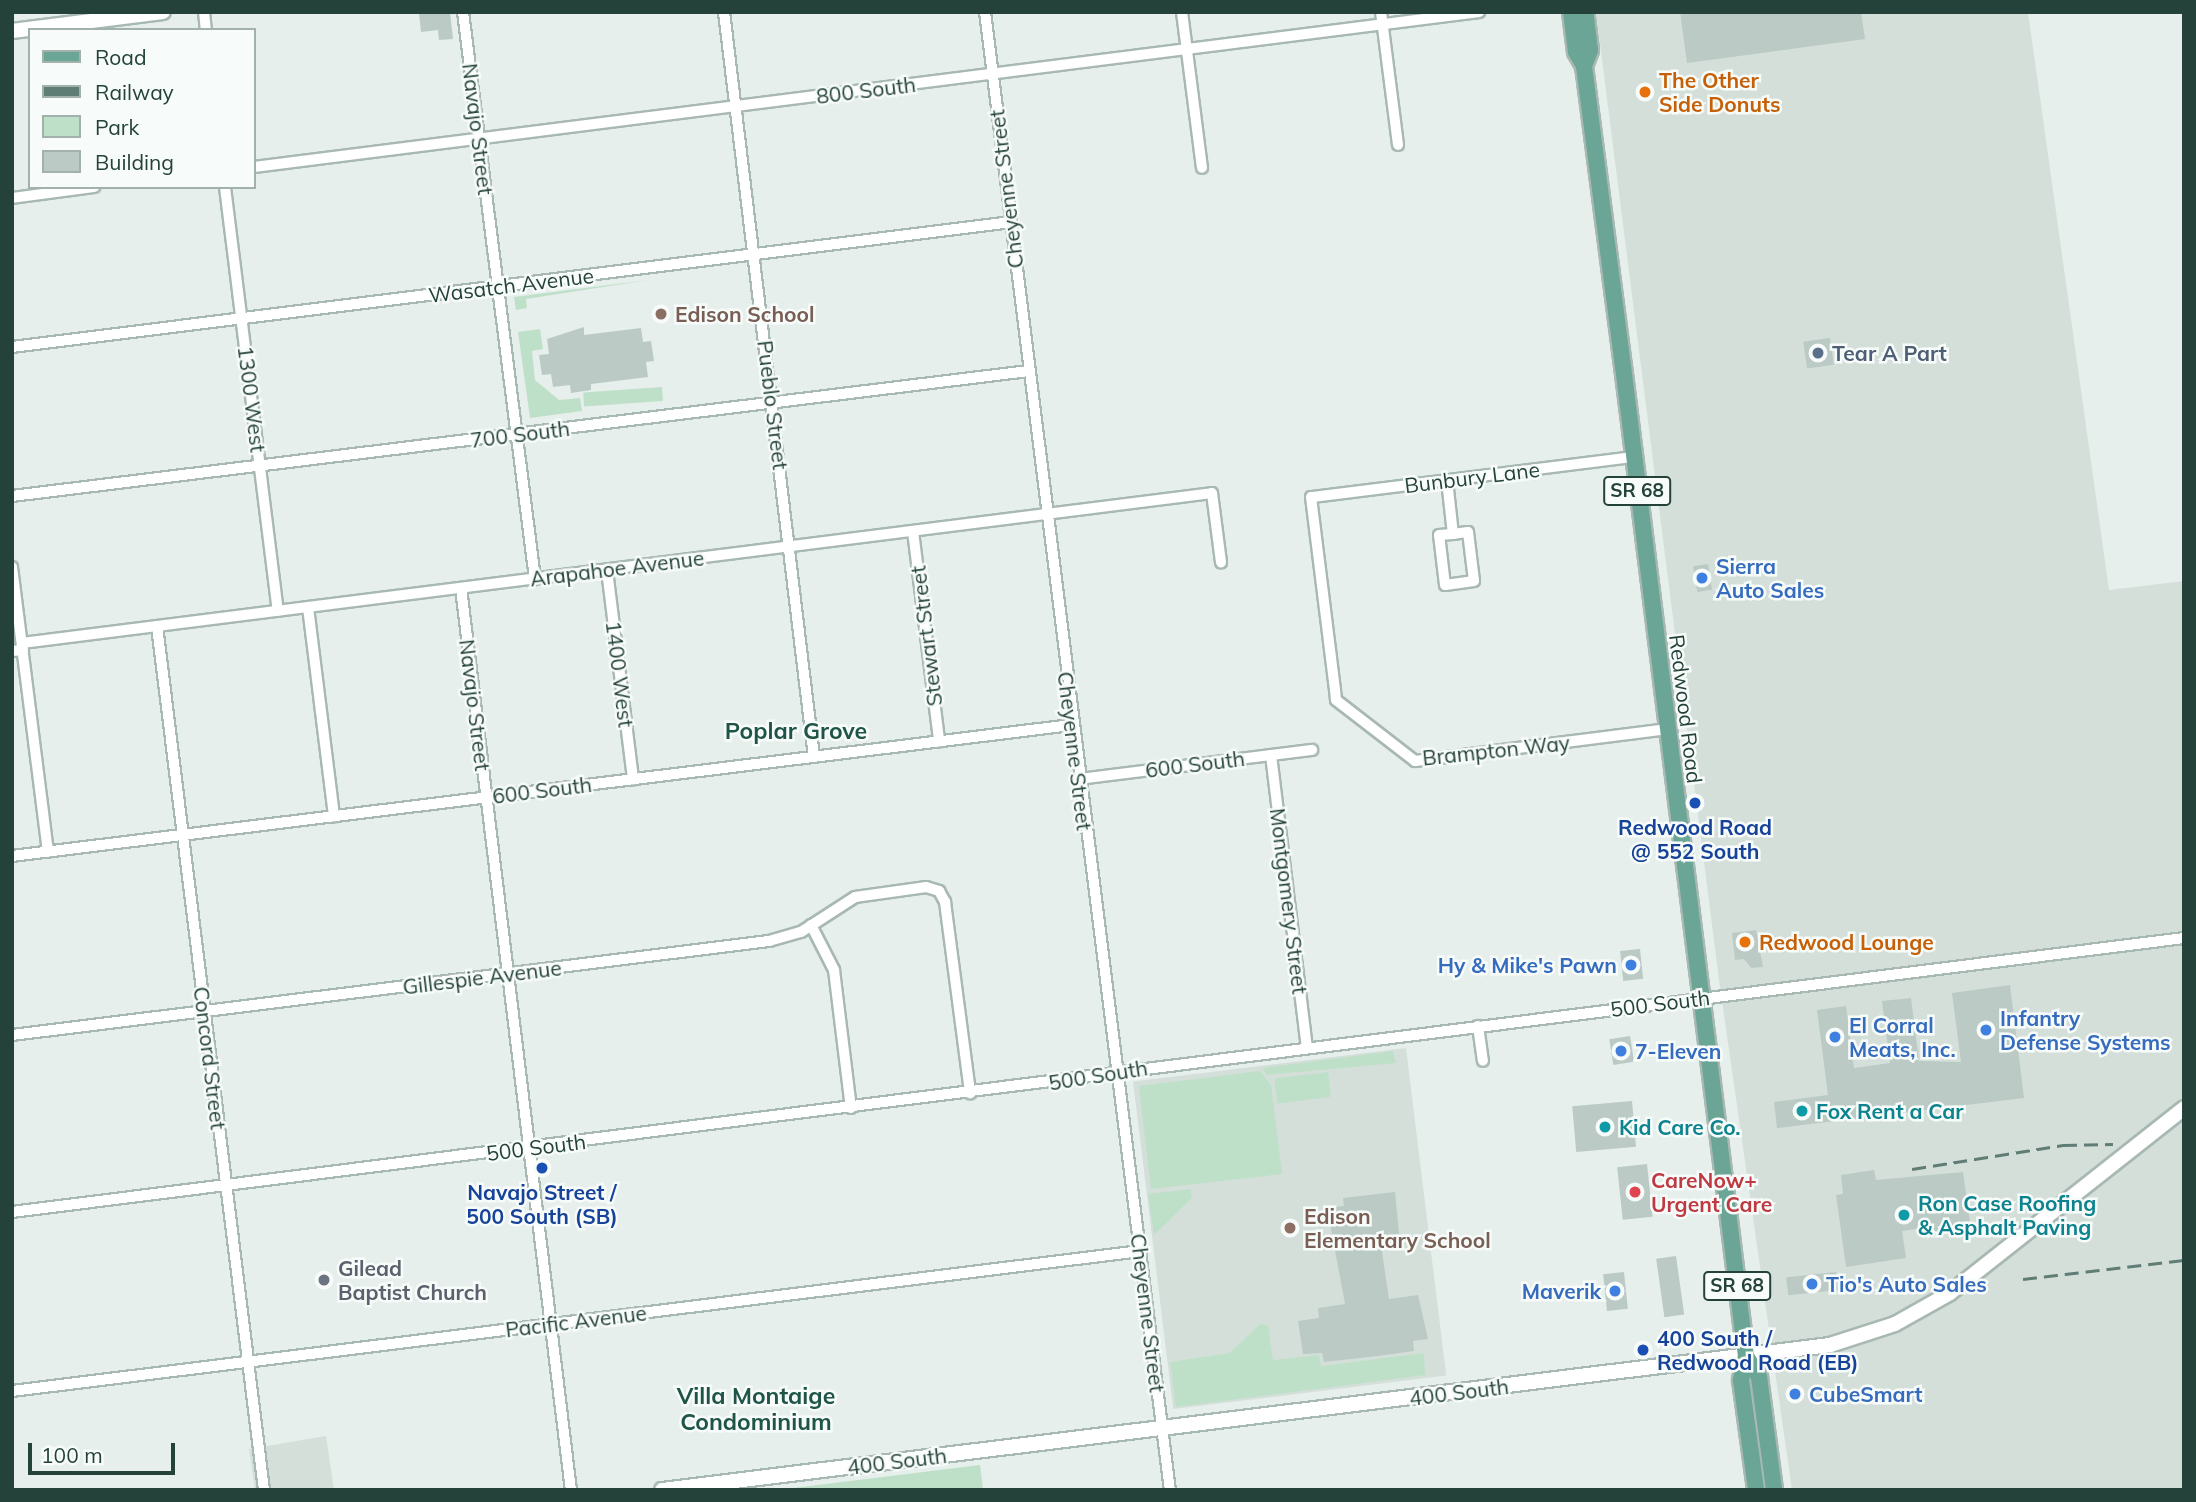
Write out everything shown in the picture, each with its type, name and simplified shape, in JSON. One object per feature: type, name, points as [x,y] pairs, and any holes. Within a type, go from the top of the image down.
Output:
[{"type":"main road","points":[[34,28],[163,12]]},
{"type":"main road","name":"Redwood Road","points":[[1571,12],[1576,52],[1584,66],[1702,998],[1746,1356],[1741,1380],[1756,1490]]},
{"type":"main road","name":"Redwood Road","points":[[1584,66],[1590,50],[1585,12]]},
{"type":"main road","name":"400 South","points":[[662,1490],[1838,1343],[1924,1309],[2184,1108]]},
{"type":"main road","name":"Redwood Road","points":[[1746,1356],[1759,1377],[1774,1490]]},
{"type":"street","name":"Navajo Street","points":[[463,12],[535,579]]},
{"type":"street","name":"Pueblo Street","points":[[724,12],[814,757]]},
{"type":"street","name":"Cheyenne Street","points":[[985,12],[1072,725],[1170,1490]]},
{"type":"street","points":[[1182,12],[1202,168]]},
{"type":"street","points":[[1381,12],[1398,145]]},
{"type":"street","name":"800 South","points":[[256,167],[1479,12]]},
{"type":"street","points":[[12,198],[79,189]]},
{"type":"street","name":"1300 West","points":[[225,189],[278,611]]},
{"type":"street","name":"Wasatch Avenue","points":[[12,348],[1010,222]]},
{"type":"street","name":"700 South","points":[[12,496],[1029,371]]},
{"type":"street","name":"Bunbury Lane","points":[[1311,498],[1633,457]]},
{"type":"street","points":[[1447,480],[1453,534]]},
{"type":"street","name":"Arapahoe Avenue","points":[[19,648],[157,626],[1212,493],[1221,562]]},
{"type":"street","name":"Brampton Way","points":[[1311,498],[1336,700],[1415,761],[1668,729]]},
{"type":"street","name":"Stewart Street","points":[[913,531],[939,741]]},
{"type":"street","points":[[1468,532],[1474,581],[1446,585],[1439,535],[1453,534],[1468,532]]},
{"type":"street","points":[[12,567],[19,648],[48,852]]},
{"type":"street","name":"1400 West","points":[[607,570],[633,779]]},
{"type":"street","name":"Navajo Street","points":[[461,588],[571,1490]]},
{"type":"street","points":[[308,607],[334,816]]},
{"type":"street","name":"Concord Street","points":[[157,626],[264,1490]]},
{"type":"street","name":"600 South","points":[[12,856],[1072,725]]},
{"type":"street","name":"600 South","points":[[1079,779],[1312,750]]},
{"type":"street","name":"Montgomery Street","points":[[1271,755],[1307,1047]]},
{"type":"street","name":"Gillespie Avenue","points":[[12,1035],[781,939],[811,925],[855,897],[926,887],[939,891],[970,1093]]},
{"type":"street","points":[[811,925],[832,962],[851,1108]]},
{"type":"street","name":"500 South","points":[[12,1212],[2184,938]]},
{"type":"street","points":[[1478,1026],[1483,1061]]},
{"type":"street","name":"Pacific Avenue","points":[[12,1391],[1140,1251]]},
{"type":"shaded area","points":[[1596,12],[2028,12],[2109,590],[2184,581],[2184,1490],[1792,1490],[1719,980]]},
{"type":"shaded area","name":"Edison Elementary School","points":[[1406,1048],[1446,1376],[1173,1409],[1133,1082]]},
{"type":"shaded area","points":[[326,1436],[334,1490],[255,1490],[249,1449]]},
{"type":"green space","points":[[648,280],[526,299],[527,308],[516,310],[514,297]]},
{"type":"green space","points":[[540,329],[543,349],[532,351],[535,380],[559,400],[580,398],[582,411],[530,418],[518,332]]},
{"type":"green space","points":[[662,387],[663,401],[584,406],[583,393]]},
{"type":"green space","points":[[1393,1051],[1396,1063],[1267,1075],[1262,1068]]},
{"type":"green space","points":[[1260,1071],[1271,1085],[1282,1174],[1151,1189],[1139,1086]]},
{"type":"green space","points":[[1328,1072],[1331,1097],[1277,1103],[1274,1079]]},
{"type":"green space","points":[[1190,1189],[1192,1198],[1154,1235],[1148,1194]]},
{"type":"green space","points":[[1260,1324],[1268,1325],[1273,1360],[1319,1355],[1321,1366],[1424,1353],[1425,1375],[1176,1407],[1170,1362],[1230,1353]]},
{"type":"green space","points":[[980,1465],[983,1490],[777,1490]]},
{"type":"building","points":[[450,12],[453,39],[439,40],[438,30],[421,32],[419,14]]},
{"type":"building","points":[[1680,12],[1861,12],[1865,39],[1687,63]]},
{"type":"building","points":[[584,327],[584,335],[641,328],[643,342],[651,341],[654,361],[646,362],[648,377],[591,384],[591,390],[571,393],[570,385],[553,387],[551,374],[542,375],[539,355],[549,354],[547,339]]},
{"type":"building","name":"Tear A Part","points":[[1830,338],[1834,365],[1807,368],[1803,342]]},
{"type":"building","name":"Sierra Auto Sales","points":[[1708,564],[1712,590],[1697,592],[1693,566]]},
{"type":"building","name":"Redwood Lounge","points":[[1756,930],[1763,967],[1751,968],[1744,959],[1735,960],[1732,933]]},
{"type":"building","name":"Hy & Mike's Pawn","points":[[1640,949],[1643,979],[1623,981],[1620,951]]},
{"type":"building","name":"Infantry Defense Systems","points":[[2010,985],[2024,1098],[1777,1128],[1774,1102],[1828,1095],[1817,1010],[1846,1006],[1854,1068],[1890,1063],[1882,1001],[1911,998],[1919,1061],[1961,1062],[1952,993]]},
{"type":"building","name":"7-Eleven","points":[[1630,1036],[1634,1062],[1613,1065],[1609,1039]]},
{"type":"building","name":"Kid Care Co.","points":[[1632,1101],[1636,1147],[1576,1152],[1572,1106]]},
{"type":"building","name":"CareNow+ Urgent Care","points":[[1647,1164],[1653,1217],[1623,1220],[1617,1167]]},
{"type":"building","name":"Ron Case Roofing & Asphalt Paving","points":[[1874,1170],[1876,1180],[1963,1172],[1971,1229],[1924,1235],[1923,1228],[1902,1231],[1906,1258],[1846,1267],[1836,1195],[1843,1194],[1841,1175]]},
{"type":"building","name":"Edison Elementary School","points":[[1395,1192],[1400,1243],[1381,1245],[1389,1299],[1418,1295],[1428,1339],[1413,1341],[1414,1351],[1378,1356],[1324,1362],[1322,1353],[1303,1354],[1298,1321],[1319,1318],[1318,1308],[1345,1304],[1327,1208],[1344,1206],[1343,1198]]},
{"type":"building","name":"Maverik","points":[[1676,1256],[1684,1314],[1664,1317],[1656,1259]]},
{"type":"building","name":"Maverik","points":[[1624,1272],[1628,1309],[1607,1311],[1603,1274]]},
{"type":"building","name":"Tio's Auto Sales","points":[[1836,1272],[1838,1290],[1788,1295],[1786,1277]]},
{"type":"railway","points":[[1912,1169],[2063,1145],[2113,1144]]},
{"type":"railway","points":[[2023,1279],[2184,1260]]},
{"type":"place","name":"The Other Side Donuts","points":[[1645,92]]},
{"type":"place","name":"Edison School","points":[[661,314]]},
{"type":"place","name":"Tear A Part","points":[[1818,353]]},
{"type":"place","name":"Sierra Auto Sales","points":[[1702,578]]},
{"type":"place","name":"Redwood Road @ 552 South","points":[[1695,803]]},
{"type":"place","name":"Redwood Lounge","points":[[1745,942]]},
{"type":"place","name":"Hy & Mike's Pawn","points":[[1631,965]]},
{"type":"place","name":"Infantry Defense Systems","points":[[1986,1030]]},
{"type":"place","name":"El Corral Meats, Inc.","points":[[1835,1037]]},
{"type":"place","name":"7-Eleven","points":[[1621,1051]]},
{"type":"place","name":"Fox Rent a Car","points":[[1802,1111]]},
{"type":"place","name":"Kid Care Co.","points":[[1605,1127]]},
{"type":"place","name":"Navajo Street / 500 South (SB)","points":[[542,1168]]},
{"type":"place","name":"CareNow+ Urgent Care","points":[[1635,1192]]},
{"type":"place","name":"Ron Case Roofing & Asphalt Paving","points":[[1904,1215]]},
{"type":"place","name":"Edison Elementary School","points":[[1290,1228]]},
{"type":"place","name":"Gilead Baptist Church","points":[[324,1280]]},
{"type":"place","name":"Tio's Auto Sales","points":[[1812,1284]]},
{"type":"place","name":"Maverik","points":[[1615,1291]]},
{"type":"place","name":"400 South / Redwood Road (EB)","points":[[1643,1350]]},
{"type":"place","name":"CubeSmart","points":[[1795,1394]]},
{"type":"district","name":"Poplar Grove","points":[[796,731]]},
{"type":"district","name":"Villa Montaige Condominium","points":[[756,1409]]}]
